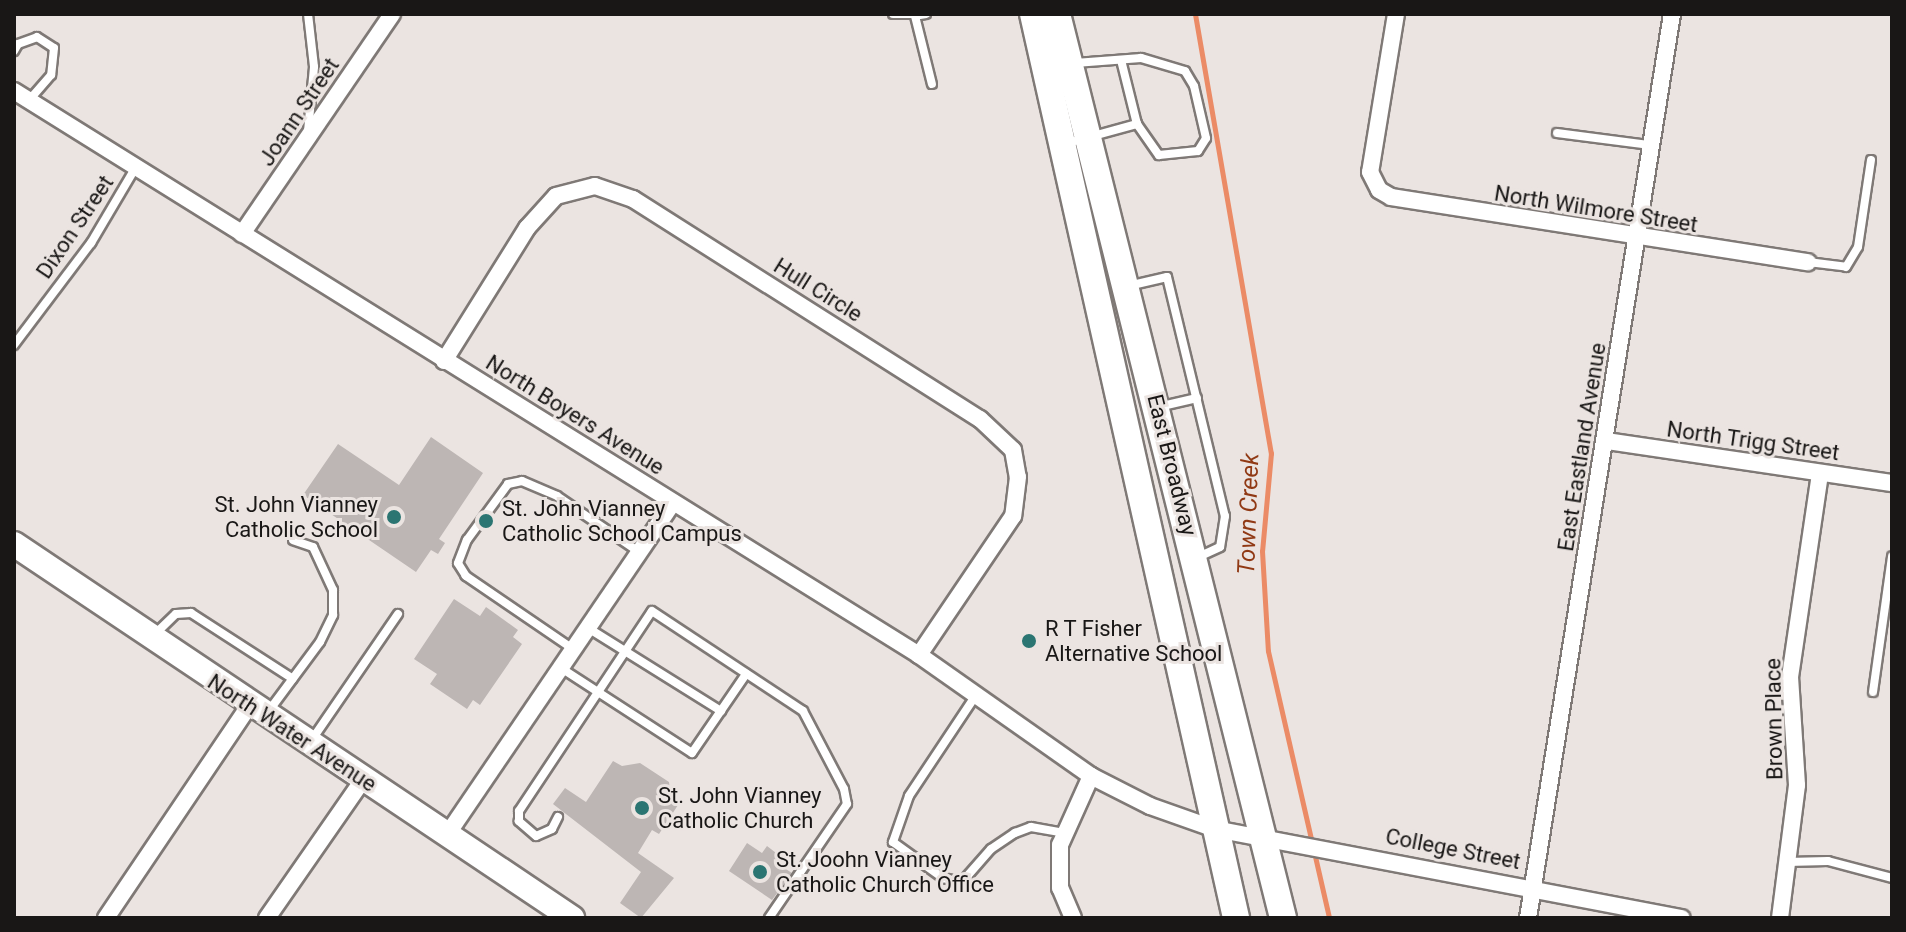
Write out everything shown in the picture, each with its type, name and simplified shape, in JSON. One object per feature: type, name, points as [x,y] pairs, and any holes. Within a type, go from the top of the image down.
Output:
[{"type":"main road","name":"East Broadway","points":[[1033,14],[1236,918]]},
{"type":"main road","name":"East Broadway","points":[[1057,14],[1128,286],[1283,918]]},
{"type":"main road","name":"North Water Avenue","points":[[14,544],[257,711],[572,918]]},
{"type":"street","name":"Joann Street","points":[[242,234],[392,14]]},
{"type":"street","name":"North Wilmore Street","points":[[1396,14],[1370,172],[1379,190],[1391,197],[1636,239],[1808,262]]},
{"type":"street","name":"East Eastland Avenue","points":[[1528,918],[1607,441],[1672,14]]},
{"type":"street","name":"North Boyers Avenue","points":[[14,91],[919,655],[1091,776],[1150,806],[1215,829]]},
{"type":"street","name":"Hull Circle","points":[[444,361],[527,228],[556,196],[595,186],[633,199],[980,419],[1013,450],[1018,477],[1013,516],[919,655]]},
{"type":"street","name":"North Trigg Street","points":[[1607,441],[1892,483]]},
{"type":"street","name":"Brown Place","points":[[1780,918],[1797,785],[1790,677],[1820,473]]},
{"type":"street","points":[[447,835],[673,502]]},
{"type":"street","points":[[106,918],[257,711]]},
{"type":"street","points":[[1073,918],[1060,888],[1060,845],[1091,776]]},
{"type":"street","points":[[267,918],[363,780]]},
{"type":"street","name":"College Street","points":[[1215,829],[1345,850],[1682,918]]},
{"type":"lane","points":[[308,14],[314,67],[309,136]]},
{"type":"lane","points":[[893,14],[926,14]]},
{"type":"lane","points":[[915,15],[932,84]]},
{"type":"lane","points":[[14,51],[18,44],[37,37],[54,48],[51,75],[29,100]]},
{"type":"lane","points":[[1071,63],[1141,58],[1185,71],[1194,86],[1206,138],[1198,151],[1159,155],[1137,124],[1121,60]]},
{"type":"lane","points":[[1061,144],[1137,124]]},
{"type":"lane","points":[[1557,133],[1651,146]]},
{"type":"lane","points":[[1808,262],[1846,267],[1858,247],[1871,160]]},
{"type":"lane","name":"Dixon Street","points":[[14,345],[91,243],[136,167]]},
{"type":"lane","points":[[1128,286],[1167,277],[1197,398],[1226,528],[1216,551],[1195,558]]},
{"type":"lane","points":[[1158,407],[1197,398]]},
{"type":"lane","points":[[573,649],[466,576],[458,563],[467,540],[508,484],[522,481],[557,496],[639,552]]},
{"type":"lane","points":[[257,711],[293,679],[333,615],[333,590],[313,547],[293,540]]},
{"type":"lane","points":[[1873,692],[1892,556]]},
{"type":"lane","points":[[558,817],[552,829],[536,836],[519,821],[519,811],[652,611],[803,711],[847,804],[769,918]]},
{"type":"lane","points":[[151,638],[176,614],[191,613],[293,679]]},
{"type":"lane","points":[[308,744],[398,614]]},
{"type":"lane","points":[[588,627],[721,711]]},
{"type":"lane","points":[[560,668],[692,753],[746,674]]},
{"type":"lane","points":[[976,695],[909,796],[893,842],[943,878],[962,882],[991,849],[1015,833],[1031,827],[1066,833]]},
{"type":"lane","points":[[1787,862],[1828,861],[1892,878]]},
{"type":"building","name":"St. John Vianney Catholic School","points":[[431,437],[483,473],[439,539],[445,543],[438,554],[431,550],[416,572],[303,495],[338,444],[399,485]]},
{"type":"building","points":[[454,599],[480,616],[486,607],[518,630],[513,637],[522,644],[480,705],[473,700],[467,709],[430,684],[437,674],[414,659]]},
{"type":"building","name":"St. John Vianney Catholic Church","points":[[613,761],[622,766],[640,763],[669,782],[671,800],[678,805],[659,834],[652,830],[638,853],[674,878],[641,918],[620,903],[641,872],[553,804],[565,788],[586,802]]},
{"type":"building","name":"St. Joohn Vianney Catholic Church Office","points":[[747,843],[762,853],[767,846],[780,856],[775,862],[792,873],[772,900],[729,871]]},
{"type":"waterway","name":"Town Creek","points":[[1195,14],[1271,453],[1262,551],[1268,651],[1329,918]]},
{"type":"place","name":"St. John Vianney Catholic School","points":[[394,517]]},
{"type":"place","name":"St. John Vianney Catholic School Campus","points":[[486,521]]},
{"type":"place","name":"R T Fisher Alternative School","points":[[1029,641]]},
{"type":"place","name":"St. John Vianney Catholic Church","points":[[642,808]]},
{"type":"place","name":"St. Joohn Vianney Catholic Church Office","points":[[760,872]]}]
